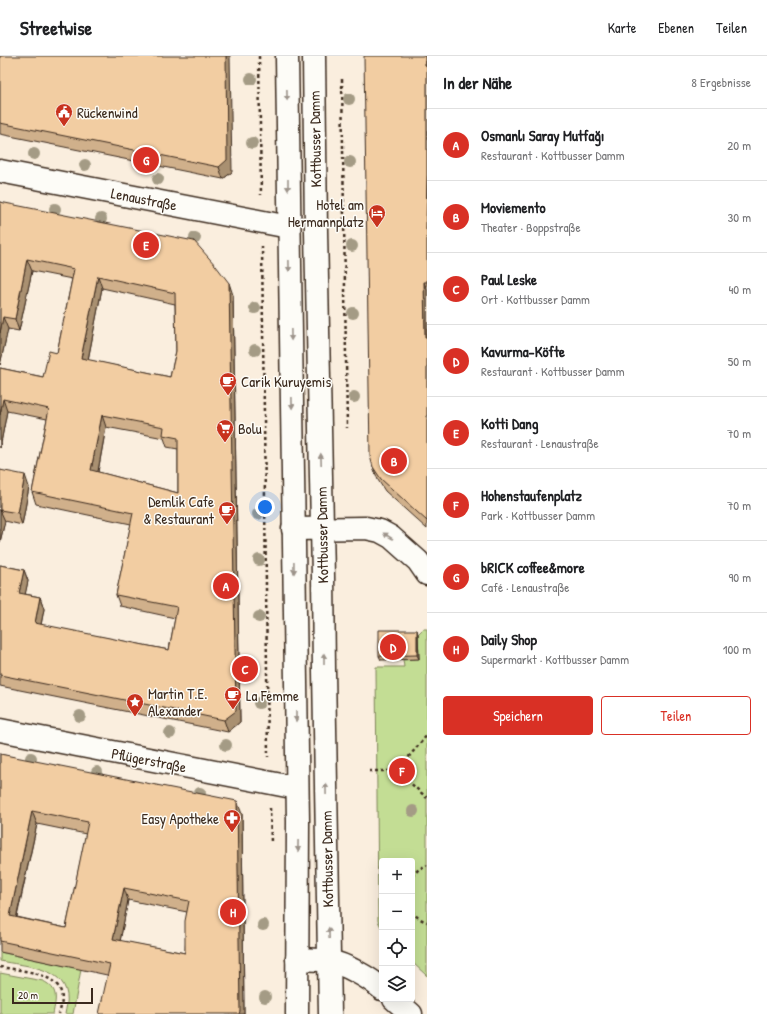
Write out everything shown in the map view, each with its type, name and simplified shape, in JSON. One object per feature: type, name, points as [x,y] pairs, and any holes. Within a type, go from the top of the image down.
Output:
[{"type":"main road","name":"Kottbusser Damm","points":[[287,56],[297,788],[297,1014]]},
{"type":"main road","name":"Kottbusser Damm","points":[[314,56],[330,1014]]},
{"type":"main road","name":"Lenaustraße","points":[[0,171],[289,227]]},
{"type":"main road","points":[[293,529],[366,528],[380,531],[392,537],[418,561],[427,574]]},
{"type":"main road","name":"Pflügerstraße","points":[[0,730],[297,788]]},
{"type":"main road","points":[[297,959],[330,961],[359,973],[374,981],[379,986]]},
{"type":"main road","points":[[397,1002],[411,1014]]},
{"type":"path","points":[[259,56],[261,191]]},
{"type":"path","points":[[341,72],[347,431]]},
{"type":"path","points":[[262,260],[267,735]]},
{"type":"path","points":[[397,771],[427,735]]},
{"type":"path","points":[[369,771],[397,771],[427,798]]},
{"type":"path","points":[[415,873],[419,868],[427,865]]},
{"type":"path","points":[[415,915],[423,921],[427,922]]},
{"type":"path","points":[[0,967],[44,976],[51,979],[58,986],[60,991],[62,1000],[59,1014]]},
{"type":"green space","points":[[423,629],[427,629],[427,976],[415,965],[415,858],[379,858],[379,923],[378,921],[376,667],[404,667],[403,660],[418,659],[418,634]]},
{"type":"green space","points":[[0,952],[81,969],[73,1014],[65,1014],[67,995],[64,985],[58,978],[41,969],[0,961]]},
{"type":"green space","points":[[0,973],[43,981],[52,987],[55,995],[53,1014],[0,1014]]},
{"type":"building","points":[[0,56],[226,56],[227,160],[219,167],[0,123]]},
{"type":"building","points":[[364,56],[425,56],[425,65],[427,66],[427,282],[424,282],[425,337],[427,337],[427,521],[381,479],[373,467],[370,456]]},
{"type":"building","points":[[0,202],[194,241],[229,283],[236,711],[224,720],[0,675],[0,565],[24,570],[19,593],[40,597],[35,623],[169,650],[177,607],[116,595],[133,513],[32,492],[49,409],[3,399],[0,415],[0,368],[43,377],[49,351],[57,353],[74,269],[27,259],[15,319],[3,317],[0,333]],"holes":[[[98,276],[175,293],[176,351],[170,377],[81,358]],[[102,415],[164,427],[163,435],[178,438],[178,493],[91,470]]]},
{"type":"building","points":[[0,470],[25,475],[18,513],[0,510]]},
{"type":"building","points":[[379,630],[417,630],[417,655],[379,656]]},
{"type":"building","points":[[0,754],[237,801],[239,1014],[99,1014],[110,964],[0,941]],"holes":[[[32,811],[88,822],[66,928],[10,916]],[[124,888],[189,901],[185,921],[185,953],[113,939]]]},
{"type":"place","name":"Rückenwind","points":[[64,127]]},
{"type":"place","name":"bRICK coffee&more","points":[[146,160]]},
{"type":"place","name":"Hotel am Hermannplatz","points":[[377,228]]},
{"type":"place","name":"Kotti Dang","points":[[146,245]]},
{"type":"place","name":"Carik Kuruyemis","points":[[228,396]]},
{"type":"place","name":"Bolu","points":[[225,443]]},
{"type":"place","name":"Moviemento","points":[[394,461]]},
{"type":"place","name":"Demlik Cafe & Restaurant","points":[[227,525]]},
{"type":"place","name":"Osmanlı Saray Mutfağı","points":[[226,586]]},
{"type":"place","name":"Kavurma-Köfte","points":[[393,647]]},
{"type":"place","name":"Paul Leske","points":[[245,669]]},
{"type":"place","name":"La Femme","points":[[233,710]]},
{"type":"place","name":"Martin T.E. Alexander","points":[[135,717]]},
{"type":"place","name":"Hohenstaufenplatz","points":[[402,771]]},
{"type":"place","name":"Easy Apotheke","points":[[232,833]]},
{"type":"place","name":"Daily Shop","points":[[233,912]]}]
